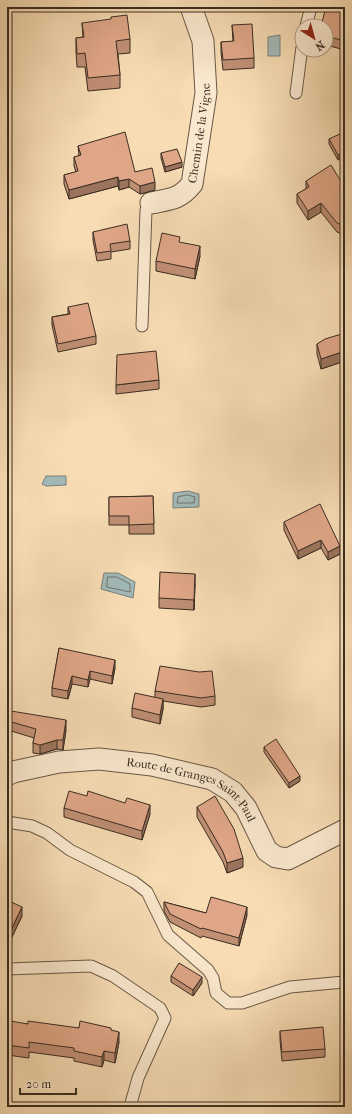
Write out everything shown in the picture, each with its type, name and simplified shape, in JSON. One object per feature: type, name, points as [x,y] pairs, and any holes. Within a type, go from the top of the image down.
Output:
[{"type":"street","name":"Chemin de la Vigne","points":[[151,203],[175,198],[184,194],[192,184],[206,93],[202,41],[191,7]]},
{"type":"street","name":"Route de Granges Saint-Paul","points":[[7,776],[13,772],[59,762],[99,759],[152,765],[212,779],[233,792],[246,808],[267,851],[276,857],[288,858],[345,830]]},
{"type":"lane","points":[[308,18],[311,7]]},
{"type":"lane","points":[[296,93],[301,58]]},
{"type":"lane","name":"Chemin de la Vigne","points":[[142,326],[146,210],[151,203]]},
{"type":"lane","points":[[7,822],[32,826],[47,833],[70,850],[134,882],[147,892],[168,935],[208,970],[213,978],[216,993],[228,1003],[242,1003],[290,987],[344,982]]},
{"type":"lane","points":[[7,969],[92,966],[113,976],[160,1008],[166,1018],[138,1078],[130,1107]]},
{"type":"water","points":[[280,35],[280,56],[268,56],[268,37]]},
{"type":"water","points":[[46,476],[66,476],[66,485],[46,486],[42,484]]},
{"type":"water","points":[[188,491],[199,494],[199,507],[173,508],[173,493]]},
{"type":"water","points":[[104,573],[118,573],[135,582],[133,598],[101,589]]},
{"type":"building","points":[[326,7],[345,11],[345,41],[334,38],[334,18],[323,18]]},
{"type":"building","points":[[127,15],[130,39],[116,41],[120,75],[88,78],[85,53],[77,54],[76,38],[84,37],[82,23]]},
{"type":"building","points":[[252,24],[254,58],[223,60],[221,42],[234,41],[232,25]]},
{"type":"building","points":[[125,132],[135,172],[152,168],[155,182],[140,186],[129,179],[119,181],[118,177],[69,190],[64,175],[78,171],[74,157],[81,155],[78,146]]},
{"type":"building","points":[[344,132],[345,151],[338,155],[329,139]]},
{"type":"building","points":[[177,149],[182,162],[165,167],[161,153]]},
{"type":"building","points":[[331,165],[345,188],[345,226],[337,223],[321,203],[308,211],[297,194],[309,187],[306,181]]},
{"type":"building","points":[[127,224],[130,241],[110,244],[111,251],[97,253],[93,232]]},
{"type":"building","points":[[162,233],[180,237],[179,242],[200,246],[195,269],[156,261]]},
{"type":"building","points":[[88,303],[96,336],[58,344],[52,317],[70,314],[68,307]]},
{"type":"building","points":[[345,333],[345,351],[321,359],[317,344],[325,339]]},
{"type":"building","points":[[156,351],[159,380],[116,385],[117,355]]},
{"type":"building","points":[[153,496],[154,524],[129,525],[129,516],[109,516],[109,497]]},
{"type":"building","points":[[320,504],[340,546],[328,552],[321,540],[298,551],[284,522]]},
{"type":"building","points":[[160,572],[195,574],[194,600],[159,598]]},
{"type":"building","points":[[59,648],[115,660],[112,676],[90,671],[88,680],[72,676],[68,691],[52,688]]},
{"type":"building","points":[[345,661],[345,673],[342,672]]},
{"type":"building","points":[[160,666],[199,672],[212,671],[215,696],[201,698],[155,691]]},
{"type":"building","points":[[135,693],[163,699],[160,715],[132,708]]},
{"type":"building","points":[[11,711],[66,720],[63,740],[57,740],[40,745],[33,743],[36,729],[8,721]]},
{"type":"building","points":[[276,739],[300,776],[289,783],[264,747]]},
{"type":"building","points":[[69,791],[87,796],[88,791],[125,803],[127,798],[150,805],[142,831],[64,808]]},
{"type":"building","points":[[215,796],[234,829],[243,858],[227,863],[223,852],[197,807]]},
{"type":"building","points":[[211,897],[247,907],[239,938],[202,928],[201,929],[170,914],[164,902],[206,913]]},
{"type":"building","points":[[7,900],[22,907],[11,930],[7,928]]},
{"type":"building","points":[[179,963],[202,977],[193,990],[171,976]]},
{"type":"building","points":[[10,1021],[28,1024],[28,1021],[79,1028],[80,1021],[111,1028],[111,1030],[119,1032],[115,1053],[104,1051],[102,1057],[74,1051],[74,1048],[29,1042],[29,1048],[7,1045]]},
{"type":"building","points":[[323,1027],[325,1049],[282,1052],[280,1031]]}]
